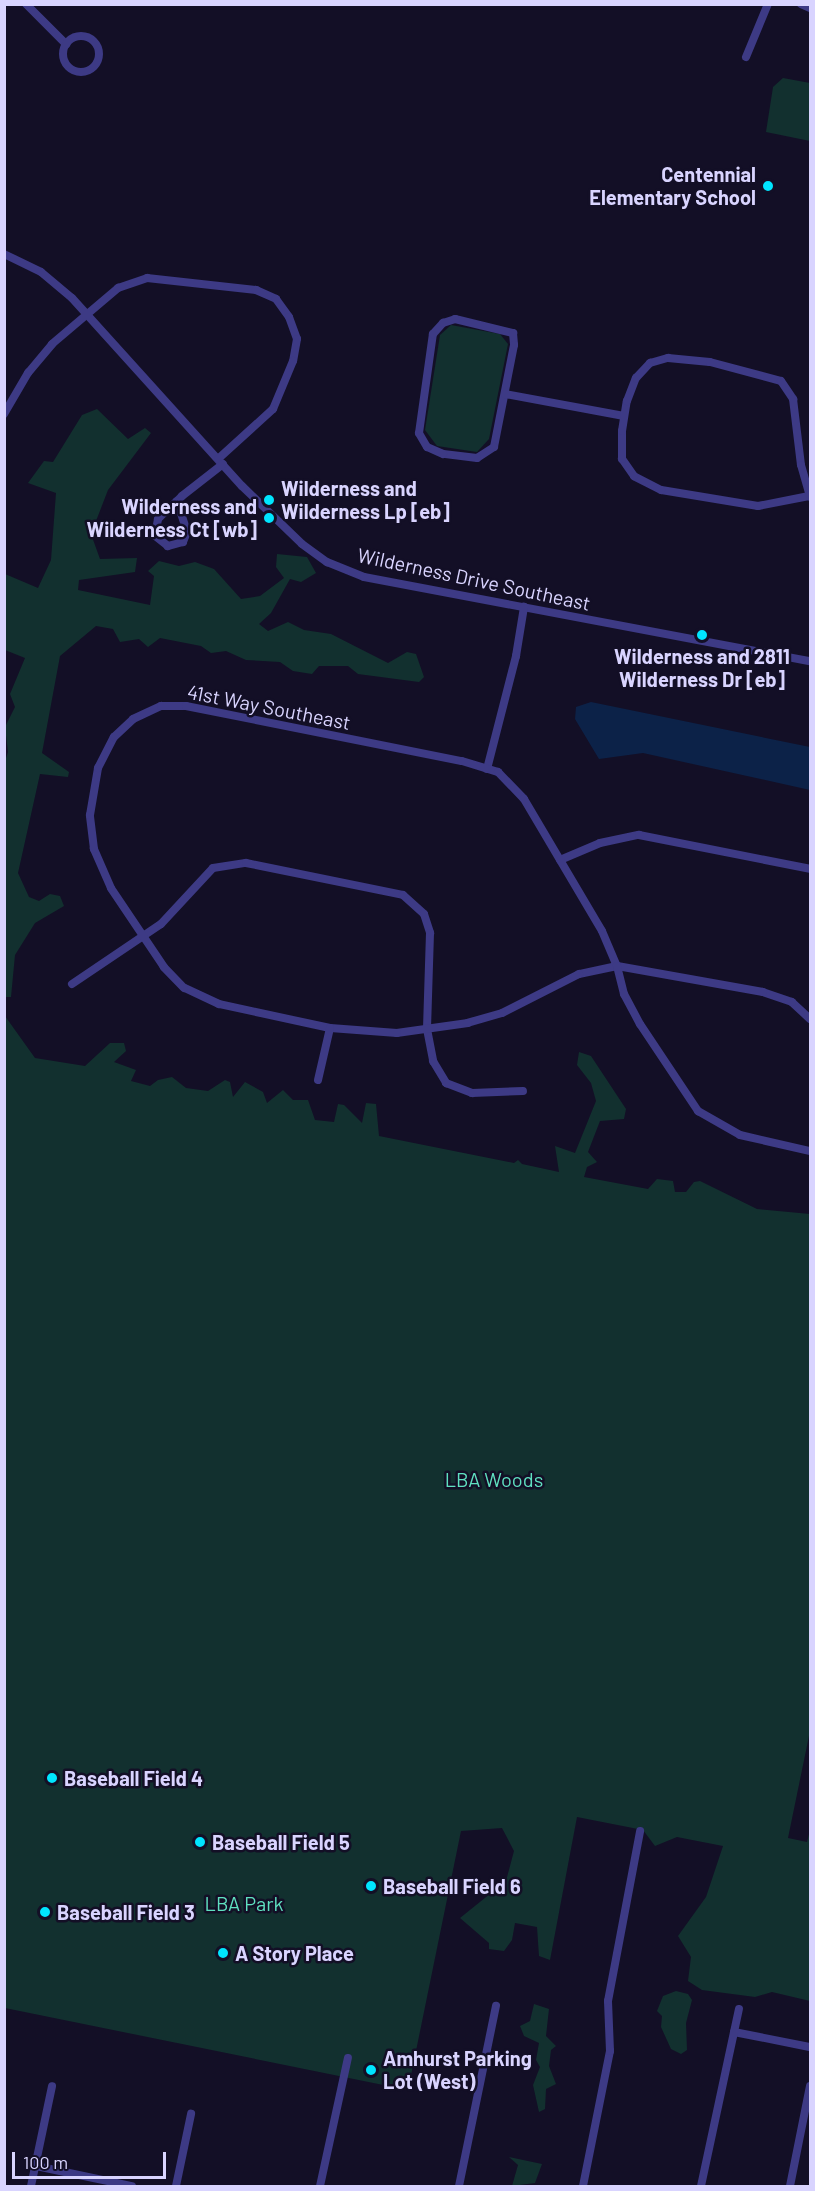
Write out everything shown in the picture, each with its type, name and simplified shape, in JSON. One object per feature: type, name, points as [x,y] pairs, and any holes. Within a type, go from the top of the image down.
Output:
[{"type":"street","points":[[26,4],[66,44]]},
{"type":"street","points":[[746,57],[768,4]]},
{"type":"street","points":[[801,4],[810,8]]},
{"type":"street","points":[[79,36],[93,41],[99,49],[96,64],[83,72],[73,71],[63,59],[66,44],[79,36]]},
{"type":"street","name":"Wilderness Drive Southeast","points":[[4,254],[42,272],[87,314],[220,462],[302,544],[327,562],[364,577],[810,661]]},
{"type":"street","points":[[4,414],[28,373],[52,344],[118,288],[147,278],[256,290],[276,298],[289,317],[297,339],[285,387],[267,415],[177,501],[154,525],[157,540],[168,546],[183,542],[187,532],[177,501]]},
{"type":"street","points":[[455,319],[513,333],[505,394],[494,447],[488,454],[477,458],[459,457],[427,447],[419,433],[433,334],[442,323],[455,319]]},
{"type":"street","points":[[668,358],[710,362],[781,381],[793,399],[801,465],[810,496],[758,506],[661,490],[634,476],[622,459],[624,416],[636,378],[650,363],[668,358]]},
{"type":"street","points":[[505,394],[624,416]]},
{"type":"street","points":[[487,769],[513,666],[524,607]]},
{"type":"street","name":"41st Way Southeast","points":[[617,966],[603,931],[524,799],[498,772],[186,706],[160,706],[133,719],[114,737],[98,768],[90,815],[94,849],[111,888],[145,934],[164,967],[184,988],[219,1004],[330,1028],[397,1033],[502,1013],[579,974],[617,966],[683,974],[763,992],[792,1002],[810,1018]]},
{"type":"street","points":[[560,860],[600,843],[639,835],[810,869]]},
{"type":"street","points":[[72,984],[161,924],[213,868],[246,863],[403,895],[424,914],[430,933],[427,1029],[433,1061],[446,1083],[472,1092],[523,1091]]},
{"type":"street","points":[[617,966],[624,994],[640,1024],[698,1111],[740,1135],[810,1151]]},
{"type":"street","points":[[318,1080],[330,1028]]},
{"type":"street","points":[[583,2187],[610,2050],[608,2001],[640,1831]]},
{"type":"street","points":[[459,2187],[496,2006]]},
{"type":"street","points":[[701,2187],[739,2009]]},
{"type":"street","points":[[734,2032],[810,2047]]},
{"type":"street","points":[[320,2187],[348,2058]]},
{"type":"street","points":[[31,2187],[52,2086]]},
{"type":"street","points":[[790,2187],[810,2086]]},
{"type":"street","points":[[176,2187],[191,2114]]},
{"type":"street","points":[[36,2166],[132,2187]]},
{"type":"green space","points":[[783,78],[810,83],[810,141],[766,132],[773,87]]},
{"type":"green space","points":[[451,325],[500,334],[508,344],[489,439],[477,452],[437,446],[425,430],[440,335]]},
{"type":"green space","points":[[97,409],[128,439],[145,428],[151,433],[108,490],[91,534],[100,559],[137,558],[135,572],[79,580],[78,590],[150,605],[154,576],[148,571],[159,561],[179,566],[195,562],[214,569],[241,599],[260,596],[284,578],[276,567],[277,554],[307,557],[316,573],[301,582],[290,579],[271,613],[259,624],[268,631],[288,622],[304,630],[331,634],[388,663],[407,652],[416,654],[424,677],[419,682],[358,674],[348,666],[319,666],[312,674],[293,671],[280,662],[246,660],[226,651],[211,653],[201,646],[160,638],[148,647],[139,639],[120,642],[113,629],[96,626],[60,656],[42,753],[69,772],[68,777],[40,774],[18,873],[29,897],[39,901],[50,894],[60,896],[64,906],[35,923],[15,955],[11,997],[5,997],[4,764],[8,752],[5,727],[15,707],[10,694],[25,658],[5,650],[5,574],[38,588],[51,560],[56,493],[28,483],[44,461],[53,462],[82,415]]},
{"type":"green space","name":"LBA Woods","points":[[5,1016],[35,1058],[85,1066],[110,1043],[124,1043],[126,1051],[114,1062],[136,1070],[131,1081],[150,1086],[158,1080],[172,1077],[186,1088],[208,1091],[225,1080],[230,1082],[233,1097],[245,1082],[263,1092],[267,1103],[283,1090],[293,1100],[308,1100],[315,1120],[334,1122],[338,1104],[344,1105],[362,1123],[366,1103],[376,1104],[379,1136],[514,1163],[518,1160],[522,1164],[559,1172],[555,1146],[575,1153],[596,1101],[591,1083],[577,1065],[579,1052],[591,1056],[626,1109],[624,1119],[600,1121],[588,1152],[597,1162],[587,1167],[584,1177],[648,1189],[657,1179],[673,1181],[675,1192],[686,1192],[694,1182],[700,1181],[757,1209],[810,1214],[810,1731],[788,1838],[807,1842],[810,1830],[810,2001],[772,1992],[755,1997],[702,1990],[688,1981],[691,1957],[678,1936],[706,1897],[723,1846],[677,1837],[655,1846],[643,1830],[577,1817],[550,1960],[539,1956],[537,1927],[515,1923],[512,1940],[504,1951],[489,1949],[489,1943],[460,1918],[506,1881],[514,1851],[502,1828],[461,1831],[408,2090],[5,2008]]},
{"type":"green space","points":[[676,1991],[688,1994],[692,2000],[686,2023],[687,2050],[681,2054],[671,2049],[661,2027],[662,2016],[657,2011],[663,1996]]},
{"type":"green space","points":[[534,2004],[549,2009],[546,2036],[556,2046],[551,2050],[549,2066],[556,2084],[546,2089],[545,2109],[539,2112],[533,2085],[540,2067],[536,2060],[539,2043],[524,2036],[520,2026],[530,2021]]},
{"type":"green space","points":[[509,2157],[542,2164],[535,2183],[512,2186],[518,2165]]},
{"type":"water","points":[[591,702],[810,747],[810,790],[643,753],[599,759],[575,719],[576,707]]},
{"type":"place","name":"Centennial Elementary School","points":[[768,186]]},
{"type":"place","name":"Wilderness and Wilderness Lp [eb]","points":[[269,500]]},
{"type":"place","name":"Wilderness and Wilderness Ct [wb]","points":[[269,518]]},
{"type":"place","name":"Wilderness and 2811 Wilderness Dr [eb]","points":[[702,635]]},
{"type":"place","name":"Baseball Field 4","points":[[52,1778]]},
{"type":"place","name":"Baseball Field 5","points":[[200,1842]]},
{"type":"place","name":"Baseball Field 6","points":[[371,1886]]},
{"type":"place","name":"Baseball Field 3","points":[[45,1912]]},
{"type":"place","name":"A Story Place","points":[[223,1953]]},
{"type":"place","name":"Amhurst Parking Lot (West)","points":[[371,2070]]},
{"type":"park label","name":"LBA Park","points":[[244,1903]]}]
